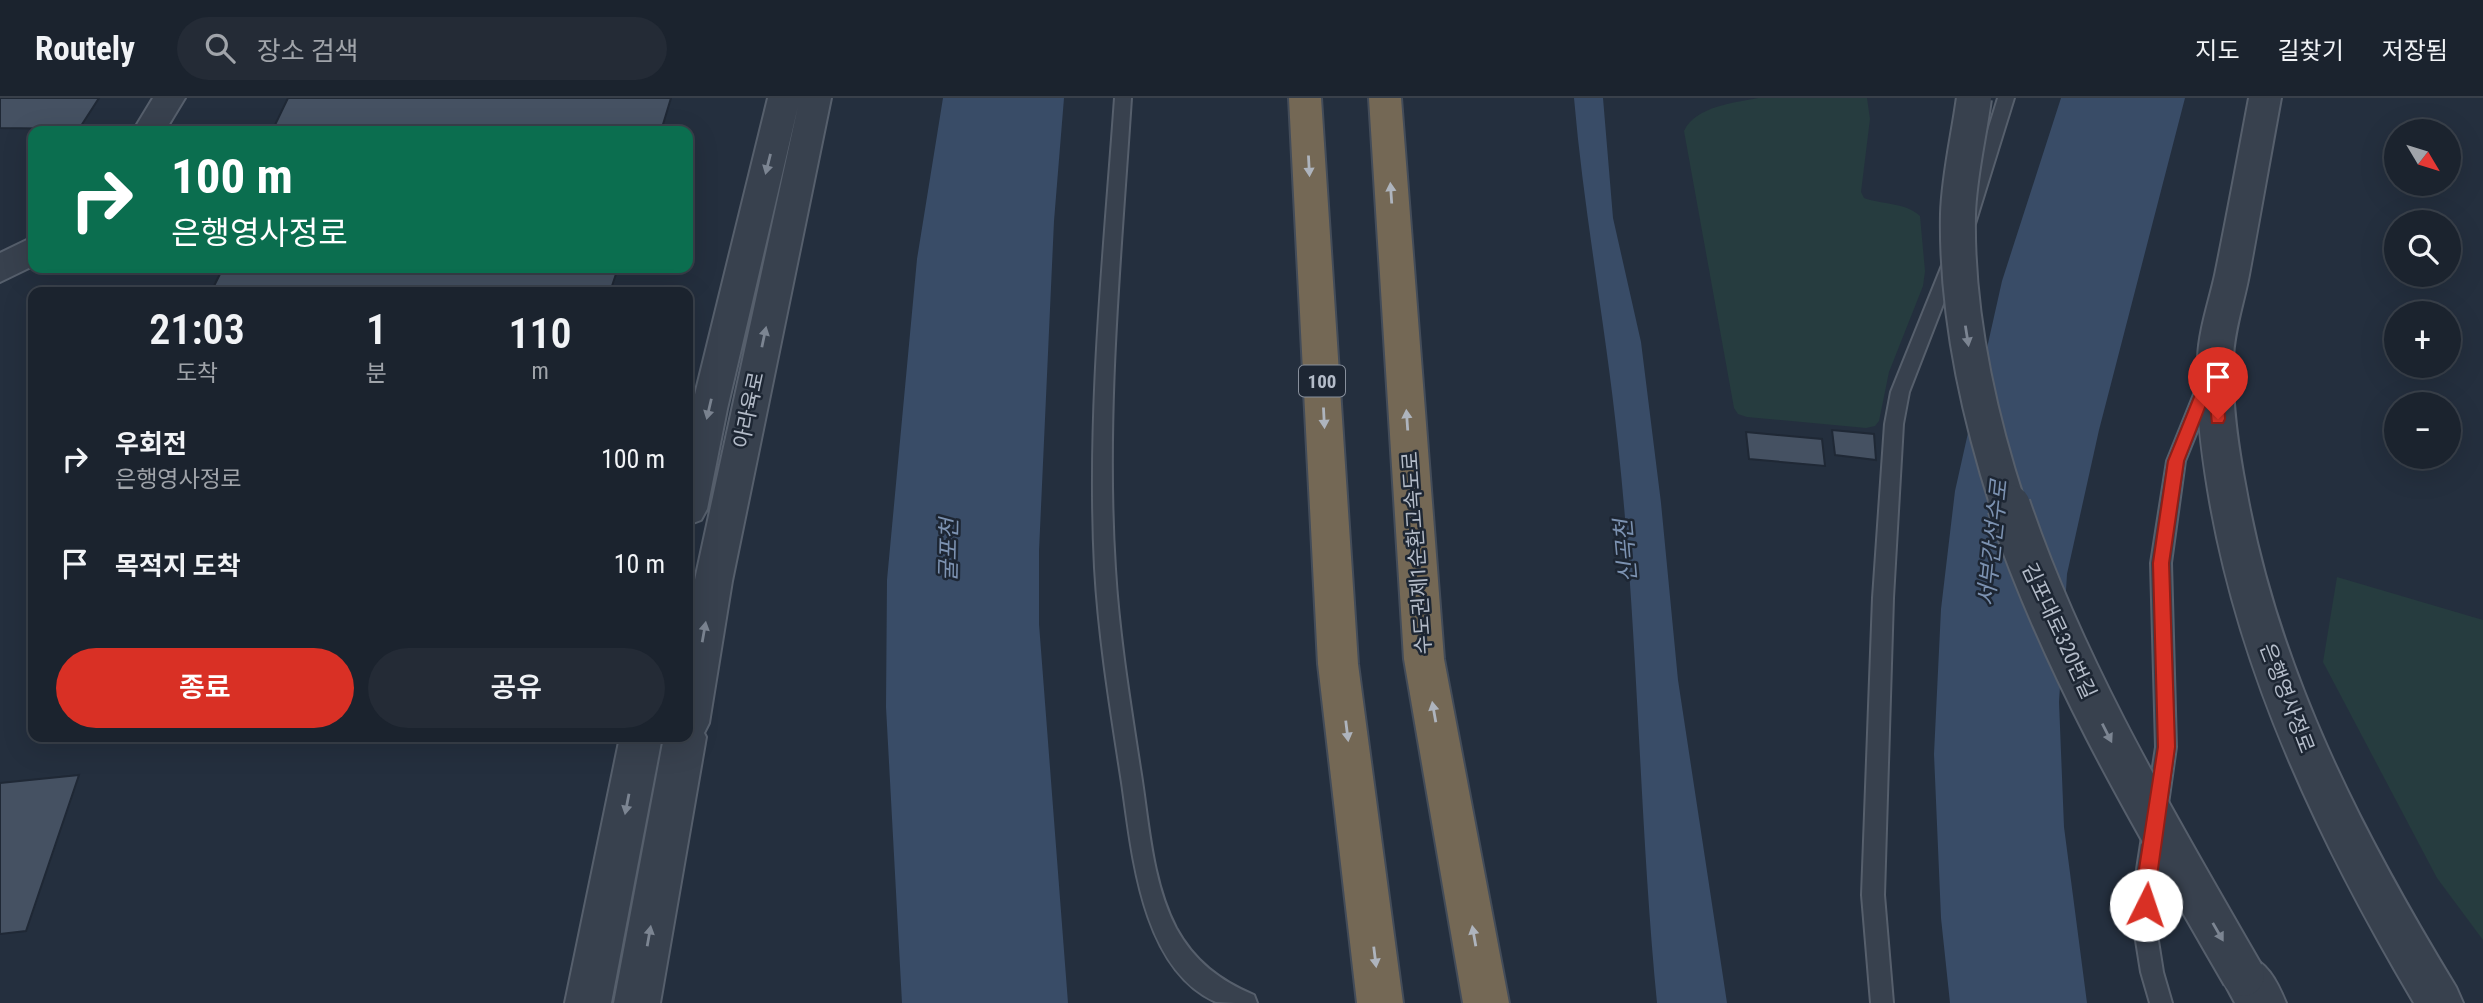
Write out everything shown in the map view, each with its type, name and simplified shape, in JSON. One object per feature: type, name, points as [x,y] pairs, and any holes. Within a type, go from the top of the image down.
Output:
[{"type":"highway","name":"100","points":[[1305,98],[1339,664],[1380,1003]]},
{"type":"highway","name":"수도권제1순환고속도로","points":[[1385,98],[1424,659],[1486,1003]]},
{"type":"street","points":[[152,126],[169,98]]},
{"type":"street","name":"아라육로","points":[[693,485],[784,98]]},
{"type":"street","name":"아라육로","points":[[693,695],[713,581],[815,98]]},
{"type":"street","name":"김포대로320번길","points":[[1974,98],[1961,174],[1957,232],[1964,318],[1972,370],[2001,487],[2029,569],[2074,667],[2134,786],[2253,989]]},
{"type":"street","name":"은행영사정로","points":[[2265,98],[2214,365],[2220,446],[2229,508],[2274,671],[2306,750],[2352,847],[2440,1003]]},
{"type":"street","points":[[0,269],[28,253]]},
{"type":"street","points":[[588,1003],[639,742]]},
{"type":"street","points":[[637,1003],[684,742]]},
{"type":"lane","points":[[1123,98],[1103,391],[1105,553],[1109,617],[1146,879],[1158,917],[1182,960],[1207,983],[1231,998],[1246,1003]]},
{"type":"lane","points":[[1882,1003],[1873,895],[1883,598],[1894,424],[1900,392],[1975,204],[2006,98]]},
{"type":"lane","name":"은행영사정로","points":[[2161,1003],[2152,972],[2145,928],[2146,882],[2166,747],[2161,563],[2176,461],[2214,365]]},
{"type":"green space","points":[[1758,98],[1867,98],[1870,119],[1861,192],[1864,198],[1901,206],[1920,216],[1925,271],[1923,286],[1889,372],[1879,421],[1875,426],[1866,428],[1747,417],[1738,414],[1734,408],[1684,131],[1697,116],[1706,111]]},
{"type":"green space","points":[[2337,577],[2483,620],[2483,940],[2437,878],[2323,662]]},
{"type":"water","name":"굴포천","points":[[943,98],[1064,98],[1054,221],[1039,551],[1039,624],[1068,1003],[902,1003],[886,707],[887,580],[917,259]]},
{"type":"water","points":[[1574,98],[1603,98],[1613,218],[1641,342],[1661,503],[1678,680],[1727,1003],[1657,1003],[1625,514]]},
{"type":"water","name":"서부간선수로","points":[[2061,98],[2185,98],[2099,430],[2067,574],[2059,702],[2064,827],[2087,1003],[1950,1003],[1941,918],[1934,754],[1941,609],[1955,491],[2002,281]]},
{"type":"building","points":[[0,98],[99,98],[81,126],[0,128]]},
{"type":"building","points":[[288,98],[671,98],[663,126],[274,126]]},
{"type":"building","points":[[220,273],[616,273],[612,287],[214,287]]},
{"type":"building","points":[[1832,430],[1874,434],[1876,460],[1835,455]]},
{"type":"building","points":[[1746,432],[1822,439],[1825,466],[1749,459]]},
{"type":"building","points":[[79,775],[26,931],[0,934],[0,783]]},
{"type":"route","points":[[2146,905],[2146,882],[2166,747],[2161,563],[2176,461],[2214,365],[2218,419]]},
{"type":"water label","name":"신곡천","points":[[1626,551]]}]
